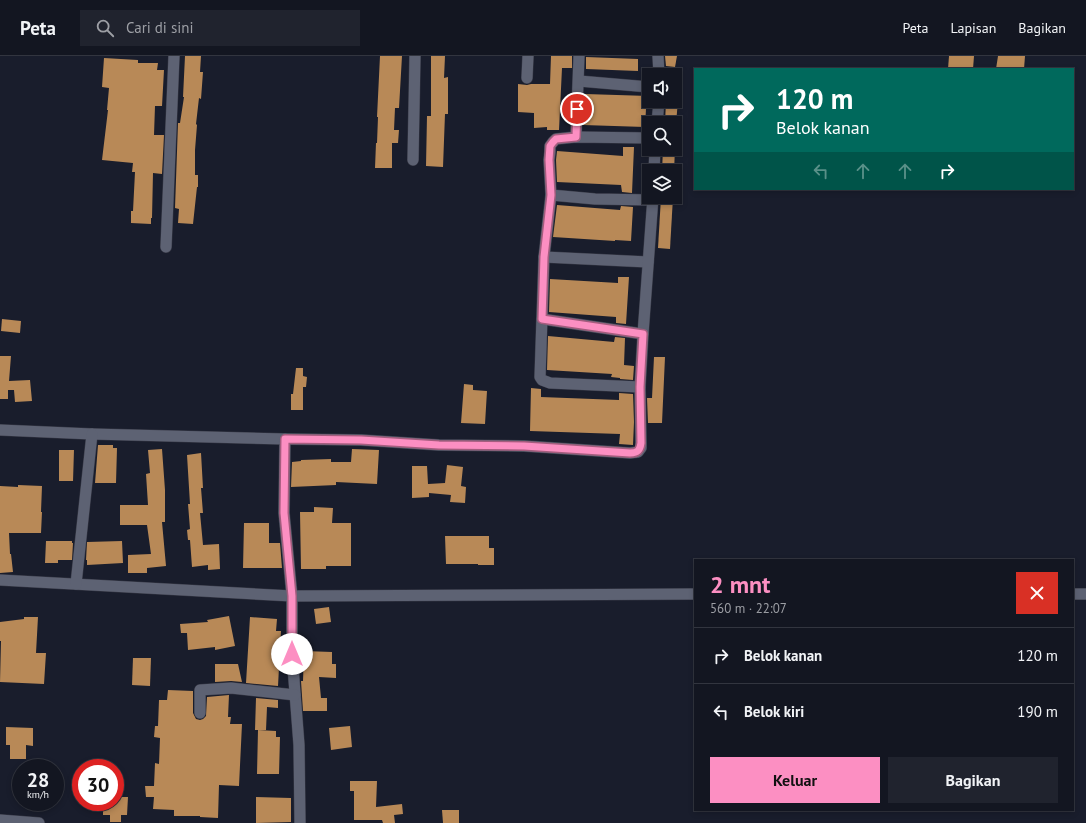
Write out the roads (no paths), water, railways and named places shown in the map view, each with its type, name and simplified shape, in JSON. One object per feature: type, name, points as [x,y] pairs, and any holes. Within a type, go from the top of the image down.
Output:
[{"type":"street","points":[[166,247],[174,56]]},
{"type":"street","points":[[413,160],[415,56]]},
{"type":"street","points":[[527,78],[528,56]]},
{"type":"street","points":[[576,137],[579,56]]},
{"type":"street","points":[[658,56],[659,68]]},
{"type":"street","points":[[578,81],[642,86]]},
{"type":"street","points":[[640,387],[550,383],[542,380],[539,370],[544,257],[551,195],[549,160],[550,146],[556,139],[576,137],[642,138]]},
{"type":"street","points":[[551,195],[595,199],[642,198]]},
{"type":"street","points":[[0,430],[92,434],[361,440],[439,445],[524,446],[636,453],[639,450],[641,443],[640,387],[653,204]]},
{"type":"street","points":[[544,257],[648,262]]},
{"type":"street","points":[[542,319],[643,334]]},
{"type":"street","points":[[76,584],[92,434]]},
{"type":"street","points":[[285,439],[284,513],[292,596],[292,654],[299,745],[300,823]]},
{"type":"street","points":[[0,580],[292,596],[694,594]]},
{"type":"street","points":[[1074,594],[1086,594]]},
{"type":"street","points":[[200,713],[200,690],[231,688],[296,695]]},
{"type":"street","points":[[0,820],[39,823]]}]
